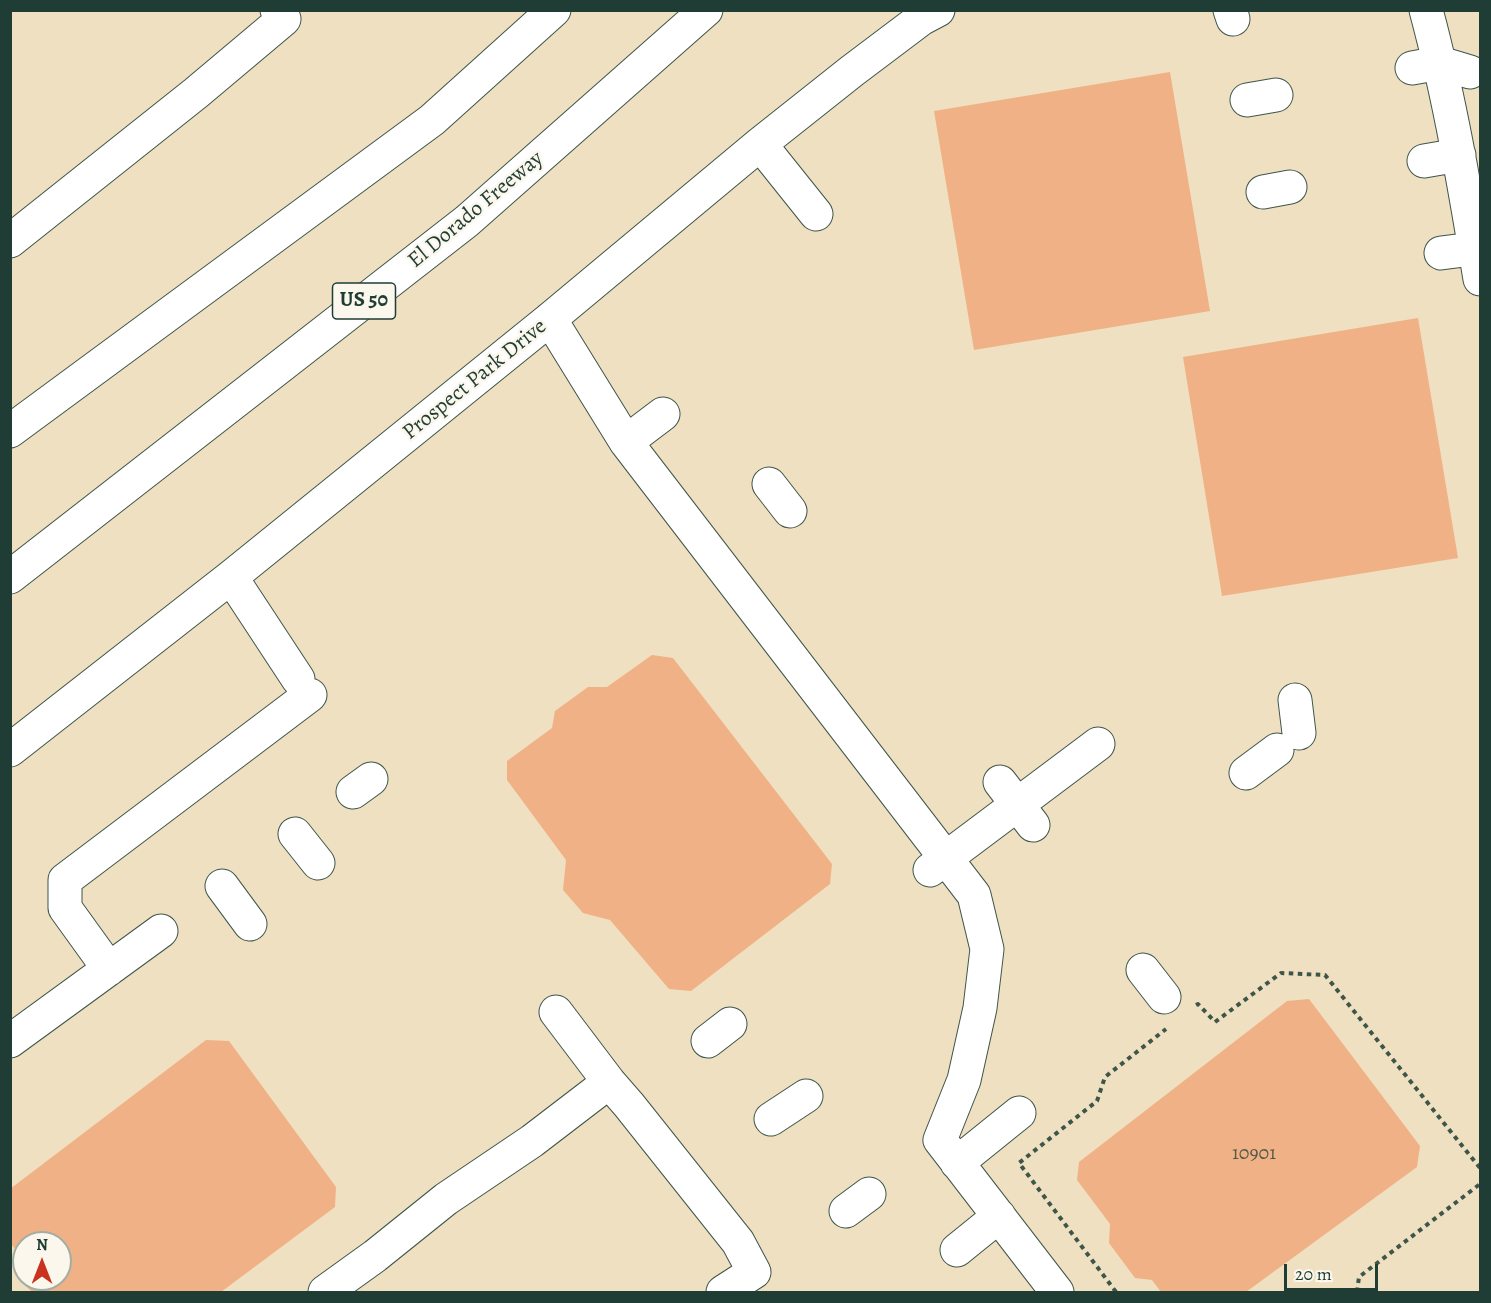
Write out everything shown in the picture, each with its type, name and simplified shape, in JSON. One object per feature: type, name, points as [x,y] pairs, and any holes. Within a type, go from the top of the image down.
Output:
[{"type":"main road","points":[[10,431],[432,120],[554,10]]},
{"type":"main road","name":"El Dorado Freeway","points":[[10,577],[467,221],[706,10]]},
{"type":"main road","name":"Prospect Park Drive","points":[[10,750],[231,578],[550,319],[760,144],[878,51],[921,19],[938,10]]},
{"type":"main road","points":[[1426,10],[1468,173],[1478,258],[1441,253]]},
{"type":"main road","points":[[10,241],[196,93],[289,13]]},
{"type":"main road","points":[[760,144],[816,214]]},
{"type":"main road","points":[[1424,161],[1468,173]]},
{"type":"main road","points":[[550,319],[626,442],[938,864],[974,895],[987,949],[971,984],[980,1008],[964,1080],[940,1140],[1057,1293]]},
{"type":"main road","points":[[626,442],[663,414]]},
{"type":"main road","points":[[769,484],[790,512]]},
{"type":"main road","points":[[109,969],[65,908],[65,880],[304,687],[231,578]]},
{"type":"main road","points":[[1246,773],[1288,741],[1295,700]]},
{"type":"main road","points":[[938,864],[1098,744]]},
{"type":"main road","points":[[295,834],[318,863]]},
{"type":"main road","points":[[222,886],[250,924]]},
{"type":"main road","points":[[14,1030],[109,969],[161,931]]},
{"type":"main road","points":[[1143,970],[1174,1011]]},
{"type":"main road","points":[[556,1012],[609,1082],[738,1242],[754,1272],[723,1293]]},
{"type":"main road","points":[[326,1293],[375,1256],[455,1209],[532,1141],[609,1082]]},
{"type":"main road","points":[[771,1119],[806,1096]]},
{"type":"main road","points":[[957,1163],[1019,1113]]},
{"type":"main road","points":[[957,1250],[999,1216]]},
{"type":"path","points":[[1116,1293],[1019,1163],[1097,1101],[1105,1077],[1174,1011],[1198,1004],[1215,1022],[1281,974],[1325,975],[1480,1168]]},
{"type":"path","points":[[1357,1293],[1359,1277],[1480,1184]]},
{"type":"building","points":[[1170,72],[1210,311],[974,350],[934,111]]},
{"type":"building","points":[[1418,318],[1458,558],[1222,596],[1183,357]]},
{"type":"building","points":[[652,655],[673,658],[832,864],[830,884],[691,991],[669,989],[610,920],[583,913],[563,890],[566,860],[507,780],[507,761],[552,728],[555,711],[588,687],[607,687]]},
{"type":"building","points":[[1309,999],[1420,1146],[1417,1167],[1246,1292],[1161,1292],[1152,1280],[1135,1278],[1109,1243],[1110,1224],[1077,1180],[1079,1162],[1287,1001]]},
{"type":"building","points":[[206,1040],[229,1041],[336,1187],[335,1207],[221,1292],[32,1292],[72,1291],[72,1231],[12,1231],[12,1245],[10,1243],[10,1189]]}]
